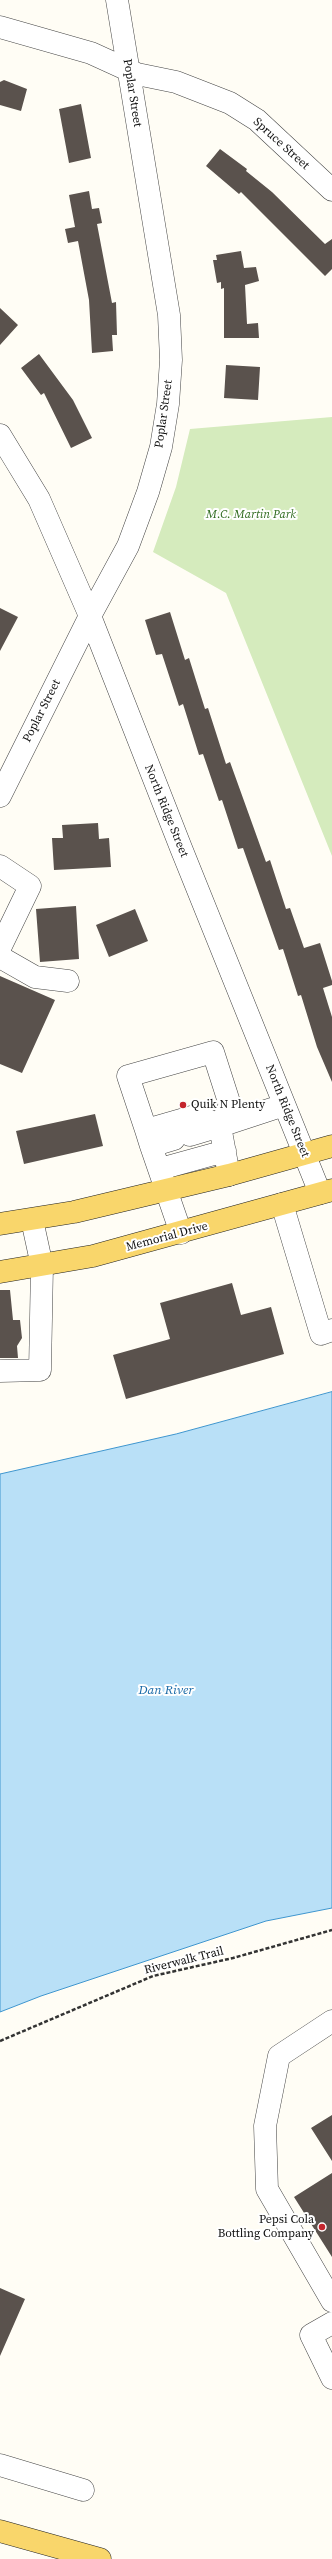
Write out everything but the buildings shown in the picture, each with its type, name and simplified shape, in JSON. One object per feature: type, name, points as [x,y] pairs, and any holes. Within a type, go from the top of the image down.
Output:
[{"type":"main road","points":[[0,1224],[32,1220],[168,1190],[230,1175],[332,1146]]},
{"type":"main road","name":"Memorial Drive","points":[[0,1272],[42,1266],[93,1256],[181,1233],[326,1191]]},
{"type":"main road","points":[[0,2531],[100,2559]]},
{"type":"street","name":"Poplar Street","points":[[0,796],[90,616],[128,546],[161,447],[168,404],[171,360],[169,315],[128,70],[118,0]]},
{"type":"street","name":"Spruce Street","points":[[0,27],[91,53],[128,70],[194,88],[230,103],[257,120],[332,190]]},
{"type":"street","name":"North Ridge Street","points":[[0,435],[39,499],[90,616],[133,729],[304,1155],[326,1191]]},
{"type":"street","points":[[0,866],[30,886],[0,948]]},
{"type":"street","points":[[0,957],[36,977],[68,981]]},
{"type":"street","points":[[181,1233],[168,1190],[148,1138],[128,1076],[213,1052],[230,1105],[220,1126],[230,1175]]},
{"type":"street","points":[[148,1138],[182,1137],[284,1105]]},
{"type":"street","points":[[148,1138],[198,1115],[220,1126]]},
{"type":"street","points":[[160,1169],[225,1151]]},
{"type":"street","points":[[282,1204],[321,1334],[332,1330]]},
{"type":"street","points":[[0,1371],[40,1370],[42,1266],[32,1220]]},
{"type":"street","points":[[304,1280],[332,1314]]},
{"type":"street","points":[[332,2021],[279,2056],[266,2126],[267,2189],[332,2301]]},
{"type":"street","points":[[332,2323],[311,2335],[332,2378]]},
{"type":"street","points":[[0,2465],[83,2490]]},
{"type":"path","name":"Riverwalk Trail","points":[[0,2041],[153,1976],[234,1958],[332,1930]]},
{"type":"green space","name":"M.C. Martin Park","points":[[332,417],[332,856],[226,593],[153,552],[176,487],[190,429]]},
{"type":"water","name":"Dan River","points":[[332,1392],[332,1908],[266,1921],[41,1996],[0,2012],[0,1474],[176,1434]]},
{"type":"place","name":"Quik N Plenty","points":[[183,1105]]},
{"type":"place","name":"Pepsi Cola Bottling Company","points":[[322,2227]]}]
